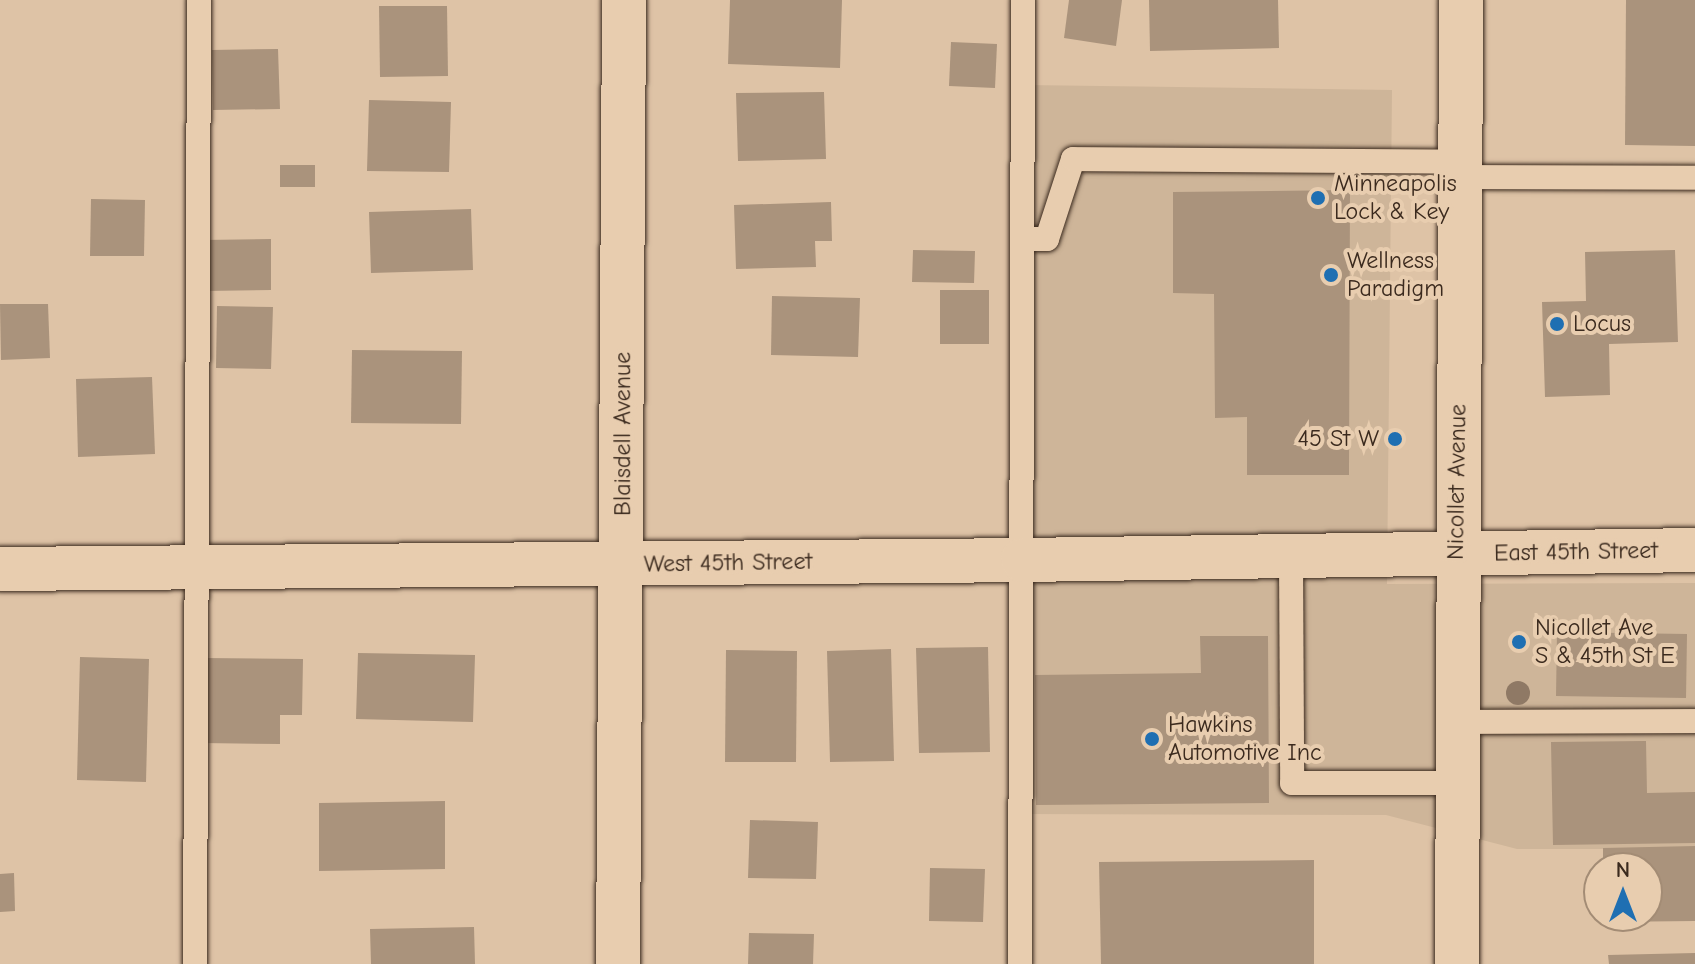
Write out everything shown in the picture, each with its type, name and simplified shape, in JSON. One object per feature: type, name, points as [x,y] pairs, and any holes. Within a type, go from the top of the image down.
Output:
[{"type":"street","name":"Blaisdell Avenue","points":[[618,964],[623,564],[624,0]]},
{"type":"street","name":"Nicollet Avenue","points":[[1457,964],[1461,0]]},
{"type":"street","name":"East 45th Street","points":[[1457,553],[1695,550]]},
{"type":"street","name":"West 45th Street","points":[[0,569],[1457,553]]},
{"type":"lane","points":[[195,964],[199,0]]},
{"type":"lane","points":[[1020,964],[1023,0]]},
{"type":"lane","points":[[1023,239],[1047,239],[1073,159],[1695,178]]},
{"type":"lane","points":[[1291,556],[1292,783],[1457,783]]},
{"type":"lane","points":[[1456,722],[1695,721]]},
{"type":"shaded area","points":[[1025,85],[1392,90],[1387,584],[1695,583],[1695,849],[1517,849],[1386,815],[1016,814]]},
{"type":"building","points":[[730,0],[842,0],[840,68],[728,64]]},
{"type":"building","points":[[1069,0],[1122,0],[1116,46],[1064,38]]},
{"type":"building","points":[[1149,0],[1278,0],[1279,48],[1150,51]]},
{"type":"building","points":[[1626,0],[1695,0],[1695,146],[1625,145]]},
{"type":"building","points":[[379,6],[447,6],[448,76],[380,77]]},
{"type":"building","points":[[951,42],[997,44],[995,88],[949,86]]},
{"type":"building","points":[[278,49],[280,109],[213,110],[212,50]]},
{"type":"building","points":[[824,92],[826,159],[738,161],[736,93]]},
{"type":"building","points":[[369,100],[451,102],[449,172],[367,171]]},
{"type":"building","points":[[280,165],[315,165],[315,187],[280,187]]},
{"type":"building","points":[[1350,190],[1349,475],[1247,475],[1247,417],[1215,418],[1214,294],[1173,293],[1173,192]]},
{"type":"building","points":[[91,199],[145,200],[144,256],[90,256]]},
{"type":"building","points":[[831,202],[832,241],[815,241],[816,267],[736,269],[734,205]]},
{"type":"building","points":[[471,209],[473,270],[371,273],[369,212]]},
{"type":"building","points":[[271,239],[271,290],[204,291],[203,240]]},
{"type":"building","points":[[913,250],[975,251],[974,283],[912,282]]},
{"type":"building","points":[[1675,250],[1678,342],[1609,344],[1610,395],[1545,397],[1542,302],[1586,301],[1585,252]]},
{"type":"building","points":[[940,290],[989,290],[989,344],[940,344]]},
{"type":"building","points":[[772,296],[860,298],[858,357],[771,355]]},
{"type":"building","points":[[0,304],[48,304],[50,358],[1,360]]},
{"type":"building","points":[[217,306],[273,307],[271,369],[216,368]]},
{"type":"building","points":[[352,350],[462,351],[461,424],[351,423]]},
{"type":"building","points":[[152,377],[155,454],[78,457],[76,379]]},
{"type":"building","points":[[1557,632],[1687,634],[1686,698],[1556,696]]},
{"type":"building","name":"Hawkins Automotive Inc","points":[[1200,636],[1268,636],[1269,803],[1036,805],[1035,675],[1201,673]]},
{"type":"building","points":[[988,647],[990,752],[919,753],[916,648]]},
{"type":"building","points":[[891,649],[894,761],[830,762],[827,651]]},
{"type":"building","points":[[726,650],[797,651],[796,762],[725,762]]},
{"type":"building","points":[[358,653],[475,655],[473,722],[356,719]]},
{"type":"building","points":[[80,657],[149,659],[146,782],[77,780]]},
{"type":"building","points":[[204,658],[303,659],[302,715],[280,715],[280,744],[202,743]]},
{"type":"building","points":[[1646,741],[1647,793],[1695,792],[1695,843],[1553,845],[1551,742]]},
{"type":"building","points":[[445,801],[445,869],[319,871],[319,803]]},
{"type":"building","points":[[750,820],[818,822],[816,879],[748,878]]},
{"type":"building","points":[[1695,846],[1695,921],[1663,921],[1663,852],[1603,852],[1603,848]]},
{"type":"building","points":[[1314,860],[1314,964],[1101,964],[1099,862]]},
{"type":"building","points":[[930,868],[985,869],[983,922],[929,921]]},
{"type":"building","points":[[14,873],[15,911],[0,912],[0,874]]},
{"type":"building","points":[[474,927],[475,964],[371,964],[370,929]]},
{"type":"building","points":[[749,933],[814,934],[813,964],[748,964]]},
{"type":"building","points":[[1695,953],[1695,964],[1609,964],[1608,955]]},
{"type":"place","name":"Minneapolis Lock & Key","points":[[1318,198]]},
{"type":"place","name":"Wellness Paradigm","points":[[1331,275]]},
{"type":"place","name":"Locus","points":[[1557,324]]},
{"type":"place","name":"45 St W","points":[[1395,439]]},
{"type":"place","name":"Nicollet Ave S & 45th St E","points":[[1519,642]]},
{"type":"place","name":"Hawkins Automotive Inc","points":[[1152,739]]}]
